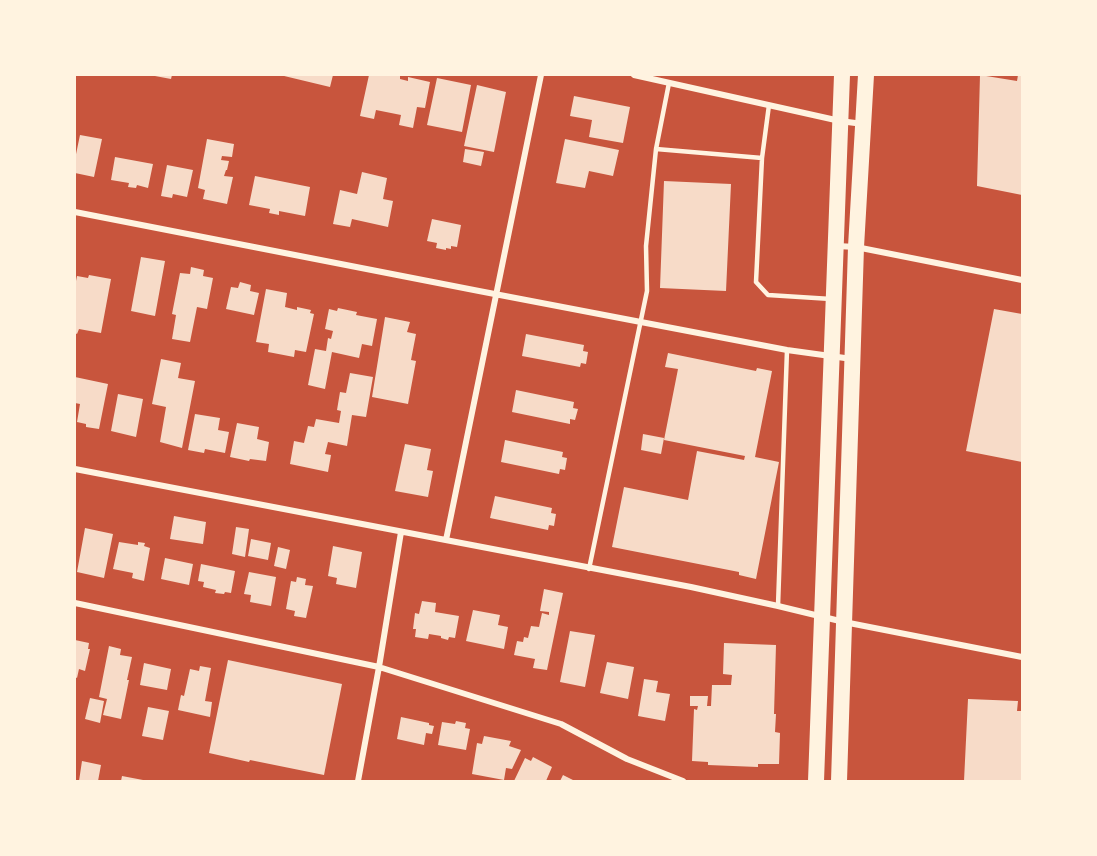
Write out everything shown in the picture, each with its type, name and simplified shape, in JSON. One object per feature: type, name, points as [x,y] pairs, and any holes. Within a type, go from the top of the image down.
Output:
[{"type":"highway","points":[[816,781],[842,75]]},
{"type":"highway","points":[[839,781],[856,247],[866,75]]},
{"type":"street","points":[[447,540],[541,75]]},
{"type":"street","points":[[634,75],[840,121],[863,124]]},
{"type":"street","points":[[75,212],[496,295],[787,350],[852,359]]},
{"type":"street","points":[[836,246],[856,247],[1022,280]]},
{"type":"street","points":[[75,469],[589,568],[1022,657]]},
{"type":"street","points":[[358,781],[380,667],[401,532]]},
{"type":"street","points":[[75,603],[380,667],[561,724],[627,759],[683,781]]},
{"type":"lane","points":[[589,568],[647,291],[646,246],[656,149],[669,83]]},
{"type":"lane","points":[[769,105],[762,158],[756,282],[768,295],[834,299]]},
{"type":"lane","points":[[656,149],[762,158]]},
{"type":"lane","points":[[778,606],[787,350]]},
{"type":"building","points":[[155,75],[172,75],[171,79]]},
{"type":"building","points":[[280,75],[333,75],[330,87]]},
{"type":"building","points":[[369,75],[400,75],[400,79],[408,81],[408,77],[430,82],[425,108],[417,107],[413,128],[399,125],[401,115],[376,110],[374,119],[360,116]]},
{"type":"building","points":[[980,75],[1017,81],[1018,75],[1022,75],[1022,195],[977,186]]},
{"type":"building","points":[[437,78],[471,85],[462,132],[427,125]]},
{"type":"building","points":[[477,85],[506,92],[494,152],[464,146]]},
{"type":"building","points":[[574,96],[630,107],[623,143],[589,137],[592,120],[570,116]]},
{"type":"building","points":[[80,135],[102,139],[94,177],[75,173],[75,159]]},
{"type":"building","points":[[207,139],[234,144],[232,157],[222,156],[221,160],[229,161],[224,176],[233,177],[227,204],[203,199],[205,190],[198,188]]},
{"type":"building","points":[[565,139],[619,150],[613,176],[589,171],[585,188],[556,183]]},
{"type":"building","points":[[465,149],[484,152],[481,166],[463,162]]},
{"type":"building","points":[[115,157],[153,164],[148,188],[137,185],[136,188],[128,187],[129,183],[111,180]]},
{"type":"building","points":[[167,165],[193,170],[187,197],[173,194],[172,198],[161,196]]},
{"type":"building","points":[[362,172],[387,178],[383,199],[393,201],[388,227],[352,219],[350,227],[333,224],[340,190],[357,194]]},
{"type":"building","points":[[255,176],[310,187],[305,216],[279,211],[279,215],[269,213],[270,209],[249,205]]},
{"type":"building","points":[[664,181],[731,184],[726,291],[660,288]]},
{"type":"building","points":[[432,219],[461,225],[457,247],[451,246],[451,249],[446,248],[446,250],[436,248],[437,243],[427,241]]},
{"type":"building","points":[[141,257],[165,261],[155,316],[131,311]]},
{"type":"building","points":[[191,267],[204,270],[203,276],[213,278],[207,309],[197,307],[190,342],[172,339],[176,315],[172,314],[180,273],[190,274]]},
{"type":"building","points":[[89,275],[111,279],[101,333],[79,329],[77,334],[75,333],[75,286],[77,276],[88,278]]},
{"type":"building","points":[[240,282],[251,285],[250,291],[259,293],[254,315],[226,309],[231,287],[238,288]]},
{"type":"building","points":[[266,289],[287,293],[285,307],[311,310],[310,313],[314,314],[306,352],[295,350],[294,357],[268,352],[269,344],[256,342]]},
{"type":"building","points":[[338,308],[357,312],[356,315],[377,319],[372,346],[362,344],[359,358],[332,352],[325,389],[308,385],[315,349],[326,351],[328,338],[331,339],[333,331],[325,329],[329,309],[337,311]]},
{"type":"building","points":[[994,309],[1022,314],[1022,462],[966,451]]},
{"type":"building","points":[[385,317],[410,322],[407,332],[416,334],[411,360],[416,361],[408,404],[372,397]]},
{"type":"building","points":[[526,334],[584,345],[583,351],[588,352],[586,364],[581,363],[580,367],[522,356]]},
{"type":"building","points":[[668,353],[756,371],[757,368],[772,371],[755,457],[779,462],[756,579],[739,575],[739,572],[612,547],[624,487],[688,500],[697,451],[744,460],[745,456],[664,440],[678,369],[665,367]]},
{"type":"building","points":[[161,359],[181,363],[178,378],[195,381],[182,448],[160,442],[166,407],[152,404]]},
{"type":"building","points":[[350,373],[373,377],[366,417],[352,415],[347,446],[328,442],[325,454],[331,455],[328,472],[290,464],[294,441],[304,443],[308,426],[314,427],[316,419],[339,423],[341,411],[337,410],[340,392],[346,393]]},
{"type":"building","points":[[75,377],[108,384],[99,429],[86,427],[86,424],[77,422],[80,404],[75,403]]},
{"type":"building","points":[[516,390],[574,402],[573,408],[578,409],[575,420],[570,419],[570,424],[512,412]]},
{"type":"building","points":[[118,394],[143,399],[136,437],[111,431]]},
{"type":"building","points":[[195,414],[220,418],[218,430],[229,432],[225,453],[205,449],[204,453],[188,450]]},
{"type":"building","points":[[237,423],[259,427],[257,439],[269,442],[266,461],[250,459],[249,461],[230,457]]},
{"type":"building","points":[[643,434],[664,438],[661,454],[641,450]]},
{"type":"building","points":[[505,440],[563,452],[562,457],[567,458],[565,470],[560,469],[559,474],[501,462]]},
{"type":"building","points":[[405,444],[431,449],[427,470],[433,471],[428,497],[395,491]]},
{"type":"building","points":[[495,496],[552,508],[551,513],[556,514],[554,526],[549,525],[548,530],[490,518]]},
{"type":"building","points":[[174,516],[206,522],[203,544],[170,539]]},
{"type":"building","points":[[236,527],[249,529],[245,557],[232,554]]},
{"type":"building","points":[[85,528],[113,534],[104,578],[77,572]]},
{"type":"building","points":[[251,539],[271,543],[268,560],[248,556]]},
{"type":"building","points":[[119,542],[138,545],[138,542],[145,543],[144,546],[150,548],[144,581],[132,578],[133,573],[113,569]]},
{"type":"building","points":[[333,546],[362,552],[356,588],[336,584],[337,578],[328,576]]},
{"type":"building","points":[[278,547],[290,550],[286,569],[274,566]]},
{"type":"building","points":[[165,558],[193,564],[189,585],[161,579]]},
{"type":"building","points":[[201,564],[235,571],[231,593],[215,593],[216,590],[203,587],[204,582],[198,581]]},
{"type":"building","points":[[249,572],[276,577],[271,606],[250,602],[251,595],[244,594]]},
{"type":"building","points":[[297,577],[306,579],[305,585],[313,586],[306,618],[294,616],[295,611],[286,609],[291,581],[296,582]]},
{"type":"building","points":[[544,589],[563,593],[547,670],[533,668],[535,659],[514,655],[517,641],[523,642],[524,637],[528,638],[531,626],[539,627],[542,613],[549,615],[549,612],[540,611]]},
{"type":"building","points":[[422,601],[436,603],[435,612],[459,616],[455,638],[449,637],[448,640],[429,634],[428,639],[415,637],[416,629],[413,629],[415,613],[419,614]]},
{"type":"building","points":[[473,610],[500,615],[498,625],[508,627],[504,649],[466,641]]},
{"type":"building","points":[[570,631],[595,635],[585,687],[560,682]]},
{"type":"building","points":[[75,640],[89,643],[88,649],[90,649],[85,671],[79,669],[77,678],[75,677]]},
{"type":"building","points":[[724,643],[776,645],[774,714],[776,714],[775,732],[780,733],[779,764],[758,764],[758,767],[708,765],[708,762],[692,761],[694,709],[697,710],[698,706],[690,706],[690,696],[708,696],[707,706],[711,706],[712,685],[731,685],[732,675],[723,674]]},
{"type":"building","points":[[109,646],[121,649],[120,655],[132,657],[121,719],[103,715],[107,699],[99,697]]},
{"type":"building","points":[[228,660],[342,684],[324,775],[209,753]]},
{"type":"building","points":[[607,662],[634,667],[628,699],[600,693]]},
{"type":"building","points":[[144,663],[171,669],[167,690],[140,685]]},
{"type":"building","points":[[200,666],[211,668],[205,701],[212,702],[210,717],[178,710],[181,695],[184,696],[190,669],[199,671]]},
{"type":"building","points":[[644,679],[658,681],[656,692],[670,694],[665,721],[638,716]]},
{"type":"building","points":[[90,698],[104,701],[100,723],[85,719]]},
{"type":"building","points":[[968,699],[1018,701],[1017,711],[1022,711],[1022,781],[964,781]]},
{"type":"building","points":[[148,707],[169,711],[163,740],[142,736]]},
{"type":"building","points":[[401,717],[434,726],[432,734],[426,733],[424,745],[397,739]]},
{"type":"building","points":[[456,721],[466,723],[465,728],[470,729],[466,750],[438,745],[442,722],[455,724]]},
{"type":"building","points":[[484,736],[511,741],[509,746],[521,750],[512,769],[506,768],[504,780],[472,774],[477,743],[482,744]]},
{"type":"building","points":[[533,757],[552,767],[546,781],[514,781],[525,758],[531,761]]},
{"type":"building","points":[[82,761],[101,765],[98,781],[79,781]]},
{"type":"building","points":[[563,775],[575,781],[560,781]]},
{"type":"building","points":[[122,776],[143,780],[143,781],[121,781]]}]
